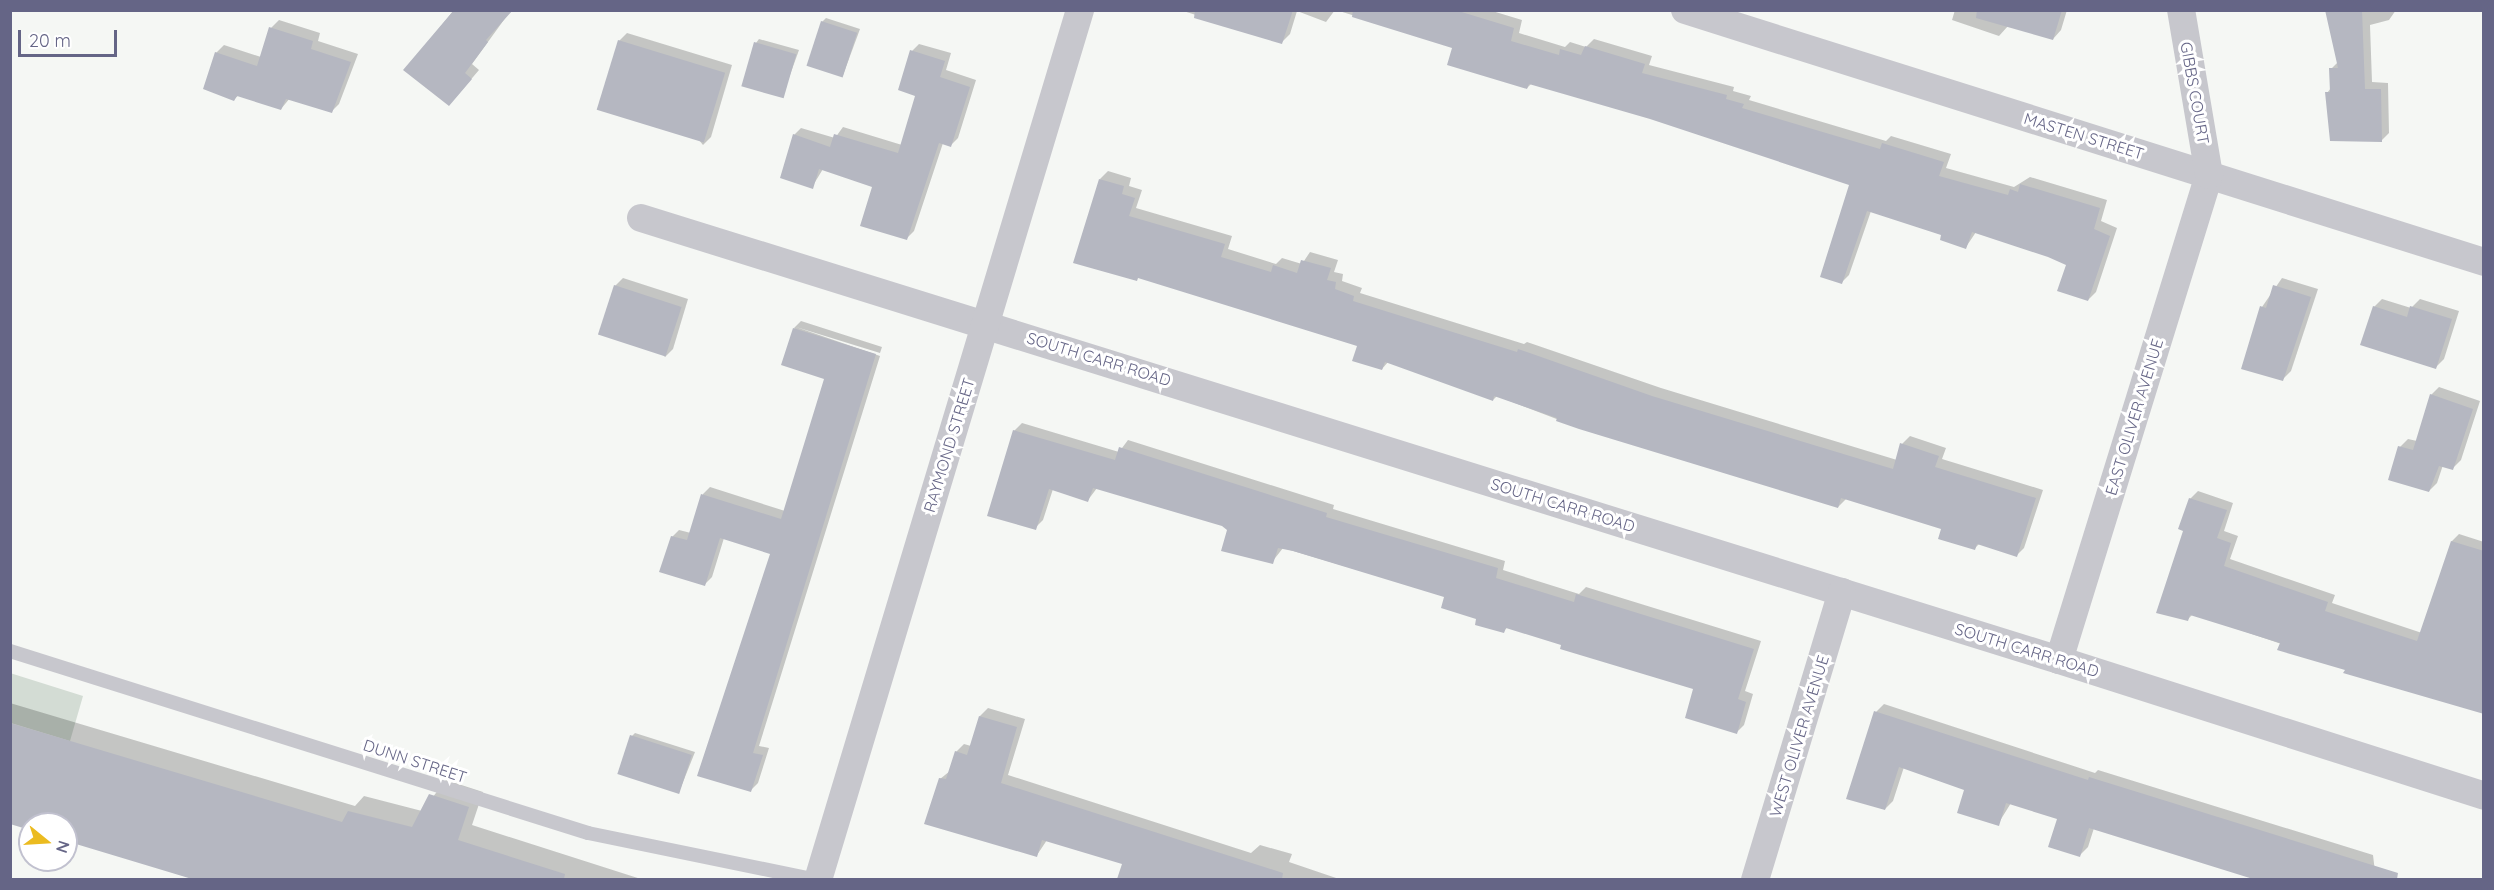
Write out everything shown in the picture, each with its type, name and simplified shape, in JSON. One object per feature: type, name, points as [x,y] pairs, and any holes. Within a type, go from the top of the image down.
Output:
[{"type":"street","name":"RAYMOND STREET","points":[[817,879],[1080,10]]},
{"type":"street","name":"MASTEN STREET","points":[[1685,10],[2484,262]]},
{"type":"street","name":"GIBBS COURT","points":[[2181,10],[2209,175]]},
{"type":"street","name":"EAST OLIVER AVENUE","points":[[2059,660],[2209,175]]},
{"type":"street","name":"SOUTH CARR ROAD","points":[[641,218],[2059,660],[2484,796]]},
{"type":"street","name":"WEST OLIVER AVENUE","points":[[1755,879],[1842,592]]},
{"type":"lane","name":"DUNN STREET","points":[[10,651],[588,833],[817,879]]},
{"type":"shaded area","points":[[10,673],[83,696],[70,741],[11,723]]},
{"type":"building","points":[[454,10],[513,10],[486,40],[488,42],[465,73],[472,79],[449,106],[403,70]]},
{"type":"building","points":[[1195,10],[1293,10],[1282,44],[1194,18]]},
{"type":"building","points":[[1353,10],[1455,10],[1514,28],[1511,41],[1559,55],[1560,49],[1581,55],[1585,46],[1645,64],[1642,73],[1727,95],[1726,99],[1744,104],[1742,108],[1880,149],[1882,143],[1944,162],[1939,176],[2008,195],[2010,189],[2018,192],[2020,184],[2100,208],[2094,229],[2110,236],[2088,301],[2057,291],[2066,265],[2048,257],[1972,232],[1966,249],[1940,240],[1941,235],[1867,211],[1842,284],[1820,277],[1849,185],[1650,119],[1529,84],[1527,89],[1447,65],[1452,48],[1352,17]]},
{"type":"building","points":[[1977,10],[2062,10],[2053,40],[1976,18]]},
{"type":"building","points":[[2325,10],[2362,10],[2365,89],[2381,89],[2382,142],[2330,141],[2325,92],[2330,92],[2329,68],[2338,68]]},
{"type":"building","points":[[821,21],[857,33],[843,77],[806,66]]},
{"type":"building","points":[[269,27],[313,41],[311,49],[351,62],[332,113],[286,99],[281,110],[237,96],[234,101],[203,89],[215,52],[257,66]]},
{"type":"building","points":[[618,40],[725,73],[704,143],[597,110]]},
{"type":"building","points":[[754,42],[796,54],[784,98],[741,86]]},
{"type":"building","points":[[910,50],[945,61],[940,77],[970,87],[951,147],[939,143],[907,240],[860,226],[872,187],[819,169],[813,189],[780,178],[793,134],[830,147],[834,134],[898,153],[915,96],[898,90]]},
{"type":"building","points":[[1099,179],[1124,186],[1122,194],[1135,198],[1129,216],[1225,244],[1221,257],[1271,272],[1273,265],[1297,273],[1301,260],[1331,268],[1327,280],[1336,282],[1335,289],[1354,296],[1353,301],[1517,352],[1518,349],[1652,396],[1893,469],[1900,443],[1939,456],[1935,467],[2036,498],[2017,557],[1977,544],[1975,550],[1938,539],[1941,529],[1841,498],[1838,508],[1579,429],[1556,421],[1557,418],[1494,396],[1493,401],[1385,362],[1382,370],[1352,361],[1357,346],[1138,278],[1137,281],[1073,263]]},
{"type":"building","points":[[614,285],[682,307],[665,356],[598,334]]},
{"type":"building","points":[[2273,285],[2311,297],[2283,381],[2241,369],[2260,306],[2266,308]]},
{"type":"building","points":[[2373,306],[2407,317],[2410,306],[2452,319],[2436,369],[2360,345]]},
{"type":"building","points":[[793,328],[876,354],[753,753],[763,755],[751,792],[697,776],[770,554],[720,538],[705,586],[659,572],[671,536],[687,540],[701,494],[781,519],[824,379],[781,365]]},
{"type":"building","points":[[2430,394],[2473,409],[2453,470],[2439,466],[2429,492],[2388,480],[2398,446],[2413,450]]},
{"type":"building","points":[[1013,430],[1115,460],[1119,447],[1327,513],[1326,517],[1498,568],[1496,578],[1574,602],[1576,594],[1754,649],[1738,699],[1746,702],[1737,734],[1685,718],[1693,689],[1560,649],[1561,645],[1506,628],[1504,633],[1475,625],[1476,619],[1441,608],[1444,597],[1293,551],[1278,548],[1273,564],[1221,551],[1227,530],[1222,526],[1093,488],[1088,502],[1049,489],[1036,530],[987,516]]},
{"type":"building","points":[[2189,498],[2227,510],[2217,538],[2231,543],[2224,566],[2328,602],[2325,611],[2417,641],[2451,541],[2484,551],[2484,714],[2343,673],[2345,670],[2277,650],[2280,643],[2190,615],[2188,621],[2156,613],[2183,531],[2178,529]]},
{"type":"building","points":[[1874,711],[2088,780],[2089,777],[2398,873],[2397,879],[2253,879],[2089,828],[2080,857],[2048,847],[2057,819],[2006,803],[1999,826],[1957,813],[1964,790],[1899,767],[1885,810],[1846,799]]},
{"type":"building","points":[[979,716],[1017,727],[1001,783],[1283,873],[1282,879],[1117,879],[1122,864],[1042,840],[1037,857],[924,824],[939,778],[946,779],[955,751],[967,755]]},
{"type":"building","points":[[10,723],[342,822],[348,811],[412,827],[429,794],[469,807],[458,840],[565,874],[564,879],[192,879],[78,845],[78,812],[18,812],[18,826],[10,824]]},
{"type":"building","points":[[630,735],[692,755],[679,794],[617,774]]}]
